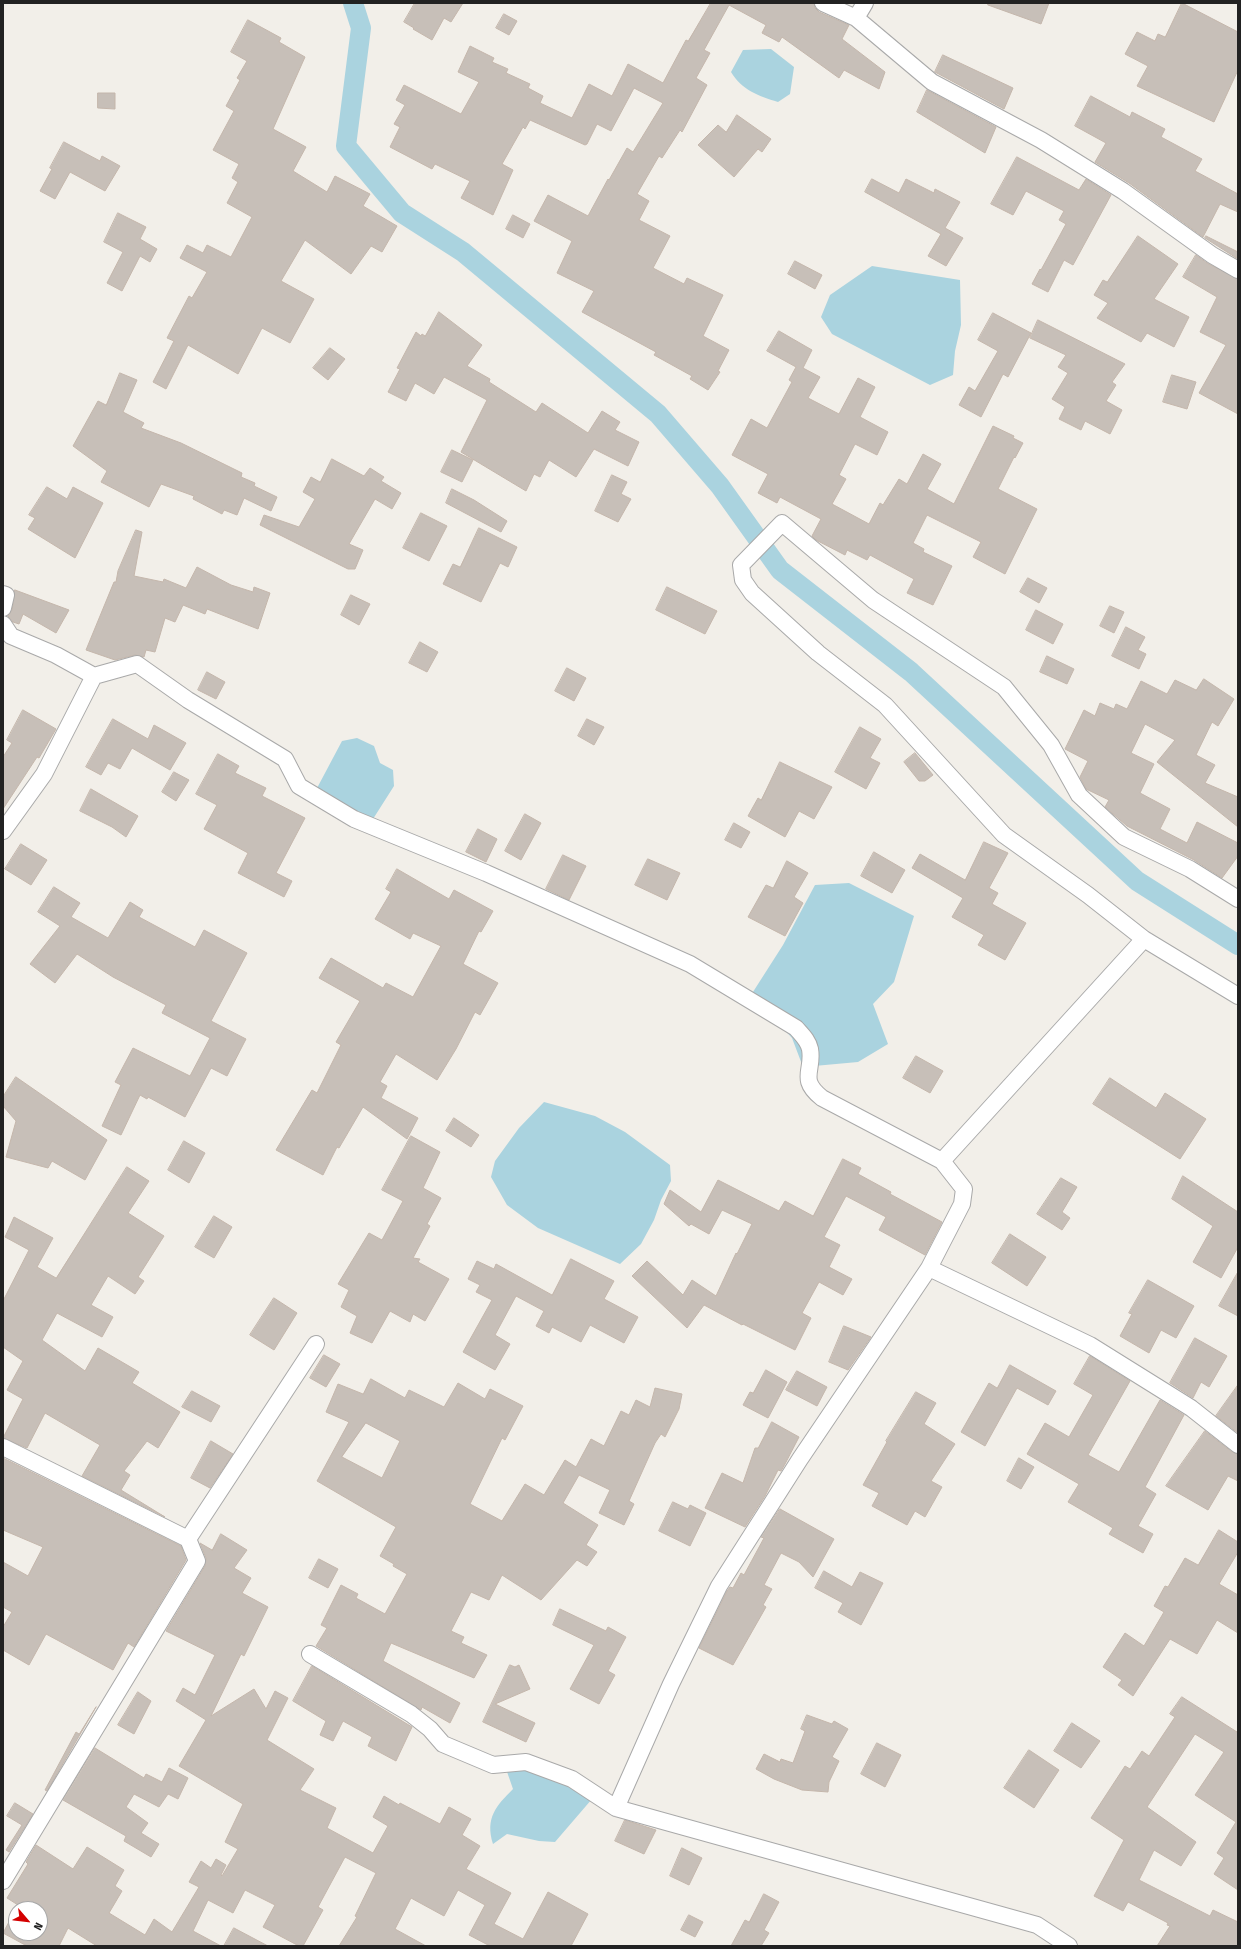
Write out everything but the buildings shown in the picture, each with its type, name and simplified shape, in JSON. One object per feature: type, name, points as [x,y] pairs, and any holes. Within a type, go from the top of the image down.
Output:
[{"type":"street","points":[[823,3],[856,18],[932,82],[1041,140],[1124,191],[1212,255],[1238,270]]},
{"type":"street","points":[[856,18],[865,3]]},
{"type":"street","points":[[1238,899],[1190,869],[1124,837],[1079,795],[1051,745],[1004,686],[873,600],[782,524],[741,565],[743,580],[752,593],[818,653],[885,705],[1004,834],[1144,938],[1238,996]]},
{"type":"street","points":[[3,594],[6,595],[3,608]]},
{"type":"street","points":[[3,624],[10,636],[56,654],[94,676],[138,664],[188,700],[285,759],[299,786],[354,819],[486,873],[690,964],[796,1028],[805,1038],[810,1050],[808,1079],[812,1090],[822,1098],[942,1162],[964,1189],[962,1204],[929,1268],[800,1459],[719,1586],[671,1684],[616,1808]]},
{"type":"street","points":[[3,832],[44,774],[94,676]]},
{"type":"street","points":[[942,1162],[1144,938]]},
{"type":"street","points":[[929,1268],[1090,1345],[1191,1408],[1238,1444]]},
{"type":"street","points":[[188,1539],[316,1344]]},
{"type":"street","points":[[3,1446],[188,1539],[197,1561],[3,1881]]},
{"type":"street","points":[[310,1654],[411,1714],[430,1730],[443,1744],[493,1765],[526,1762],[572,1779],[616,1808],[1037,1925],[1069,1946]]},
{"type":"water","points":[[771,49],[794,67],[790,94],[778,102],[751,92],[735,78],[731,72],[743,50]]},
{"type":"water","points":[[872,266],[960,280],[961,325],[955,351],[953,375],[930,385],[832,334],[821,317],[830,295]]},
{"type":"water","points":[[357,738],[374,746],[380,763],[393,770],[394,786],[373,819],[316,790],[342,741]]},
{"type":"water","points":[[849,883],[914,916],[894,982],[873,1004],[888,1044],[858,1062],[803,1067],[792,1038],[780,1025],[744,1006],[783,945],[815,885]]},
{"type":"water","points":[[544,1102],[595,1116],[625,1132],[670,1165],[671,1181],[661,1200],[654,1220],[641,1244],[620,1264],[538,1228],[507,1205],[491,1177],[495,1161],[519,1128]]},
{"type":"water","points":[[505,1766],[550,1773],[592,1799],[555,1842],[539,1841],[507,1834],[493,1844],[490,1827],[491,1820],[497,1807],[513,1789]]},
{"type":"waterway","points":[[353,3],[361,28],[346,146],[402,213],[463,252],[658,414],[720,486],[780,570],[911,672],[1137,881],[1238,945]]}]
